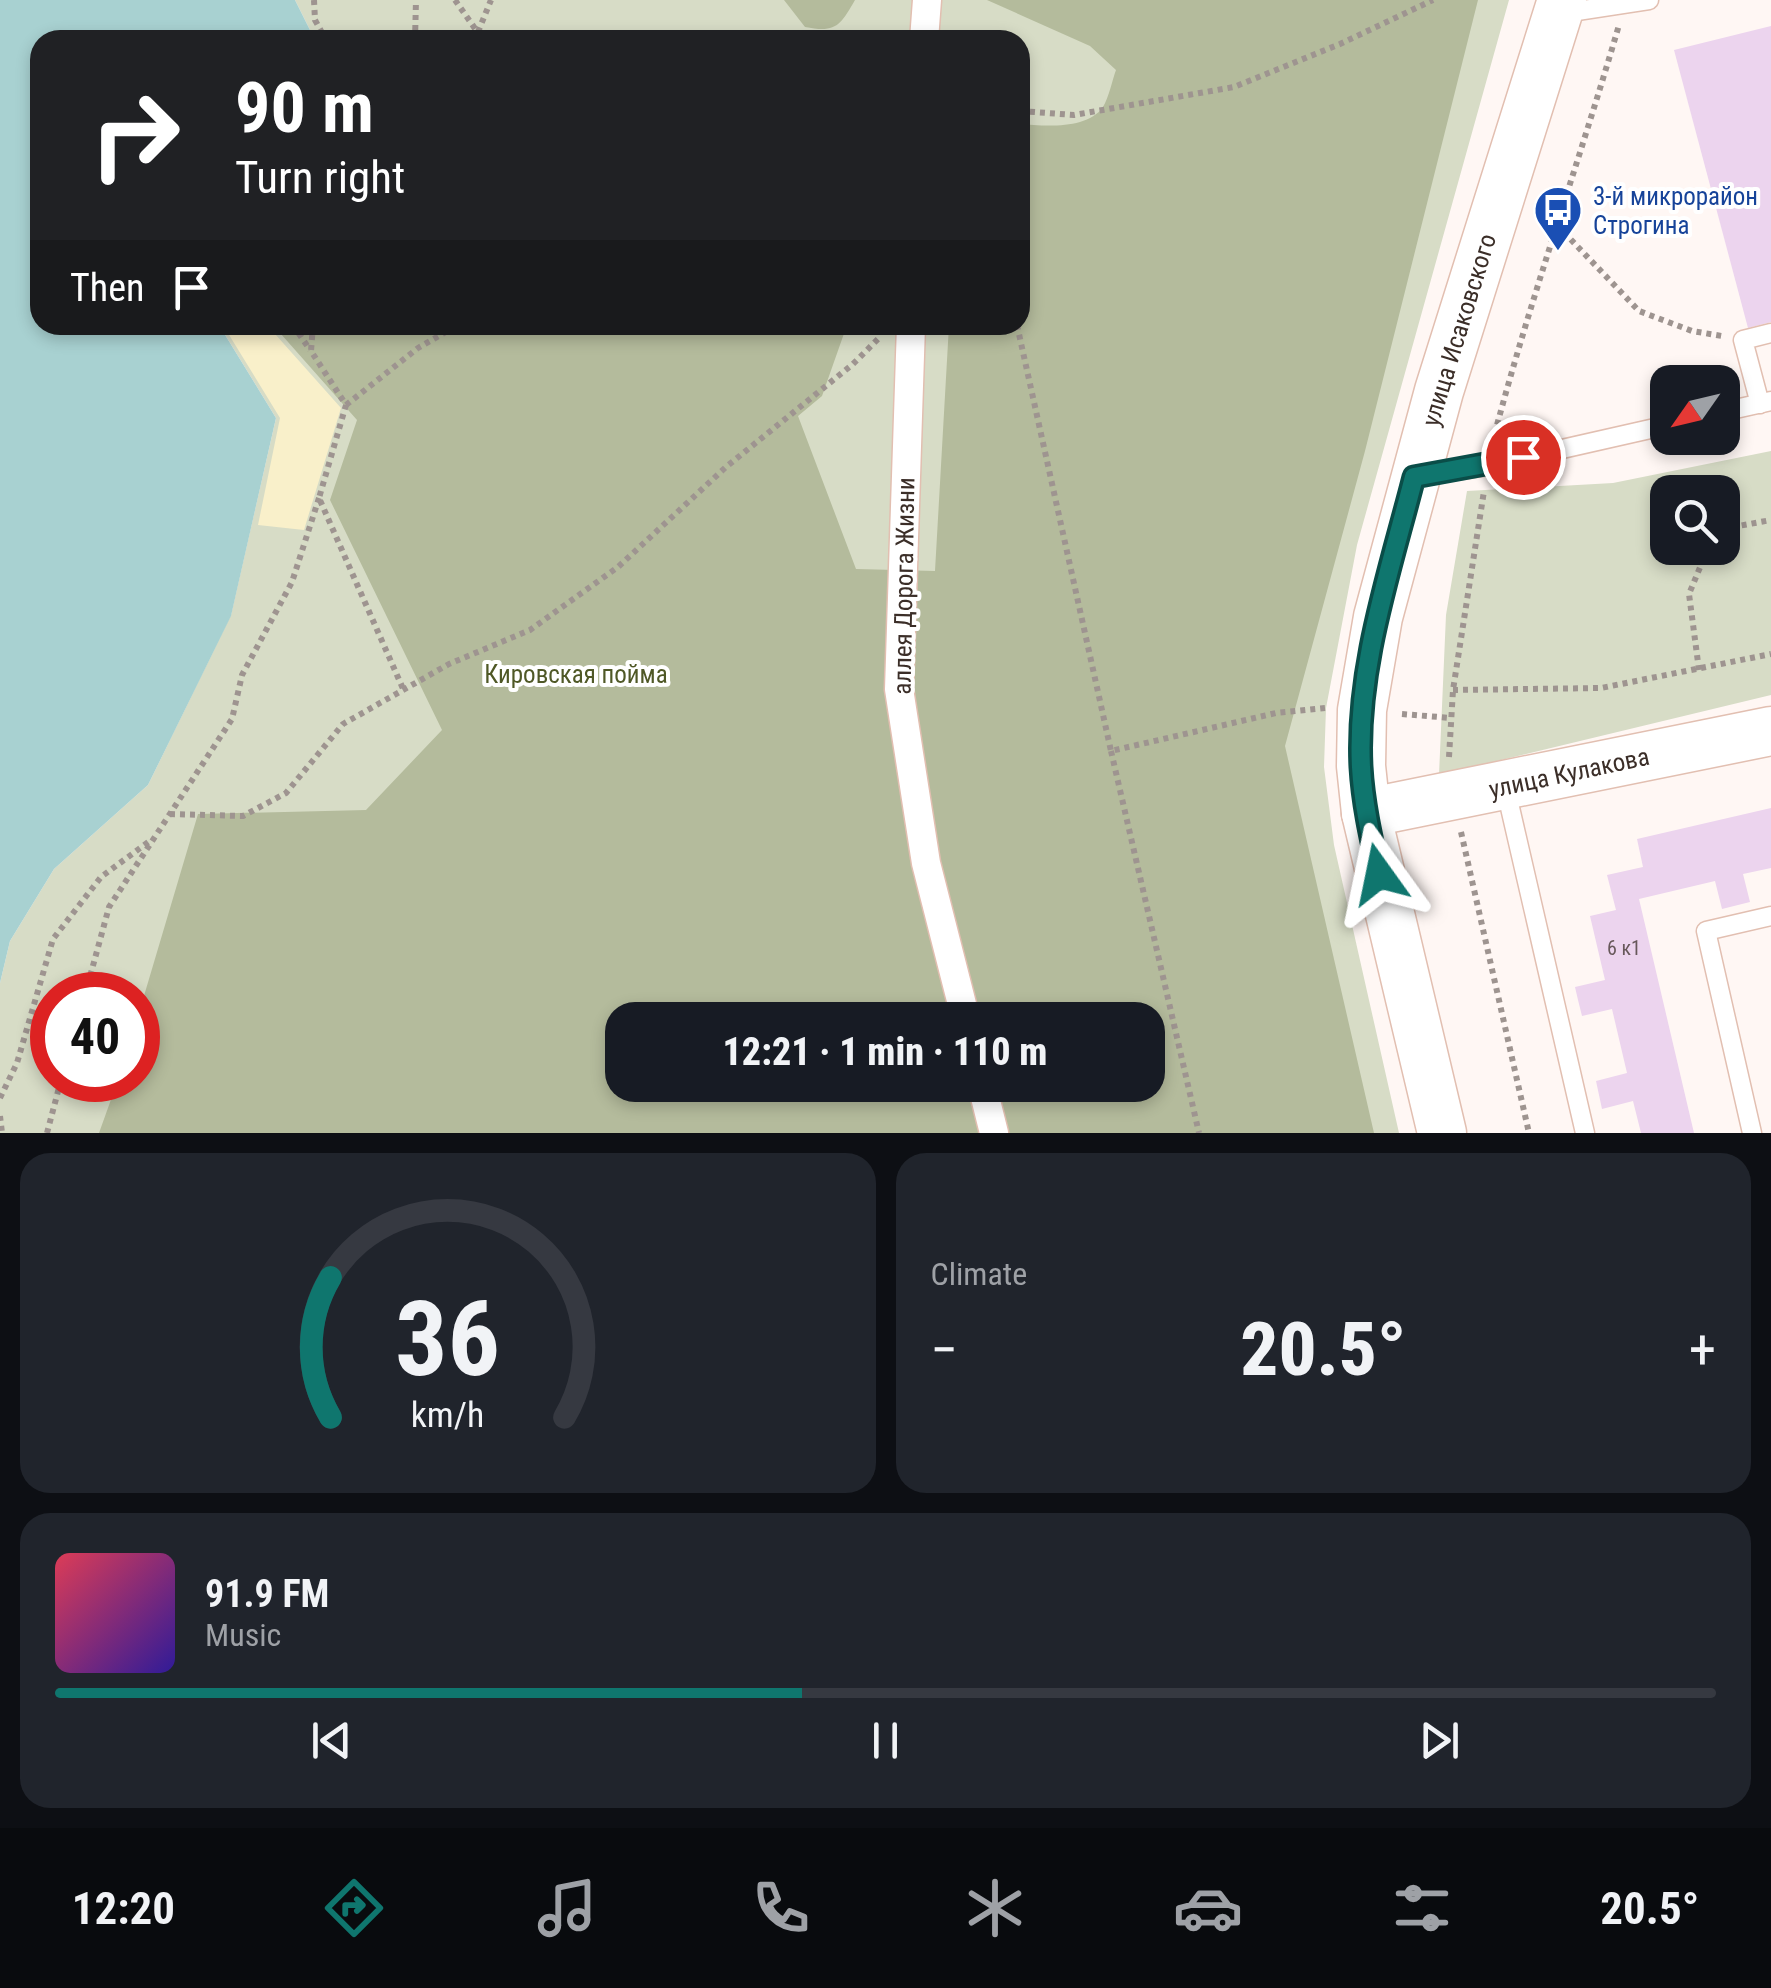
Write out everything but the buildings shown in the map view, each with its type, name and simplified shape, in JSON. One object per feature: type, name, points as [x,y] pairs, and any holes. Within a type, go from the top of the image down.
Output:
[{"type":"street","points":[[925,30],[927,0]]},
{"type":"street","name":"улица Исаковского","points":[[1442,1133],[1366,812],[1361,753],[1368,670],[1414,477],[1560,7]]},
{"type":"street","name":"аллея Дорога Жизни","points":[[912,335],[899,689],[926,863],[961,1002]]},
{"type":"street","name":"улица Кулакова","points":[[1366,812],[1771,731]]},
{"type":"street","points":[[986,1102],[994,1133]]},
{"type":"lane","points":[[1560,7],[1625,6],[1650,0]]},
{"type":"lane","points":[[1740,408],[1765,403],[1742,340],[1771,333]]},
{"type":"lane","points":[[1414,477],[1487,466],[1650,429]]},
{"type":"lane","points":[[1504,786],[1585,1133]]},
{"type":"lane","points":[[1752,1133],[1706,931],[1771,916]]},
{"type":"path","points":[[314,0],[321,30]]},
{"type":"path","points":[[414,30],[416,0]]},
{"type":"path","points":[[455,0],[476,30]]},
{"type":"path","points":[[482,30],[491,0]]},
{"type":"path","points":[[1030,112],[1074,115],[1234,87],[1434,0]]},
{"type":"path","points":[[1449,757],[1453,690],[1487,466],[1523,326],[1625,6]]},
{"type":"path","points":[[1557,224],[1639,311],[1692,331],[1742,340]]},
{"type":"path","points":[[300,335],[346,404]]},
{"type":"path","points":[[311,351],[312,335]]},
{"type":"path","points":[[91,972],[109,908],[232,719],[242,675],[292,582],[346,404],[441,335]]},
{"type":"path","points":[[170,814],[243,816],[257,809],[286,794],[343,724],[450,664],[530,630],[618,567],[726,467],[853,364],[882,335]]},
{"type":"path","points":[[1019,335],[1198,1133]]},
{"type":"path","points":[[319,498],[404,692]]},
{"type":"path","points":[[1740,526],[1771,520]]},
{"type":"path","points":[[1699,670],[1689,594],[1701,565]]},
{"type":"path","points":[[1453,690],[1601,688],[1771,654]]},
{"type":"path","points":[[1111,751],[1276,713],[1326,708]]},
{"type":"path","points":[[1402,714],[1451,718]]},
{"type":"path","points":[[1460,822],[1530,1133]]},
{"type":"path","points":[[0,1098],[17,1063],[53,939],[101,877],[155,836]]},
{"type":"path","points":[[46,1133],[55,1102]]},
{"type":"path","points":[[0,1116],[2,1133]]},
{"type":"green space","name":"Кировская пойма","points":[[295,0],[1509,0],[1357,545],[1326,708],[1324,767],[1334,845],[1399,1133],[0,1133],[0,983],[10,941],[54,869],[148,785],[231,615],[276,418],[225,335],[1030,335],[1030,30],[310,30]]},
{"type":"green space","points":[[784,0],[855,0],[841,22],[824,29],[805,27]]},
{"type":"green space","name":"Кировская пойма","points":[[987,0],[1478,0],[1365,451],[1285,746],[1374,1133],[99,1133],[110,1102],[160,1102],[160,972],[151,972],[198,814],[366,810],[442,730],[330,500],[357,420],[282,335],[843,335],[822,396],[798,416],[856,569],[935,571],[948,335],[1030,335],[1030,125],[1053,126],[1087,120],[1103,107],[1116,70],[1090,46]]},
{"type":"green space","points":[[1771,451],[1771,695],[1439,775],[1446,615],[1467,491],[1613,483],[1650,476],[1650,565],[1740,565],[1740,475],[1652,475]]},
{"type":"sand","points":[[229,335],[276,335],[341,408],[304,530],[258,525],[280,418]]},
{"type":"water","points":[[0,0],[295,0],[310,30],[30,30],[30,335],[225,335],[276,418],[231,616],[148,785],[54,869],[10,941],[0,983]]},
{"type":"place","name":"3-й микрорайон Строгина","points":[[1558,252]]},
{"type":"route","points":[[1379,874],[1363,789],[1362,710],[1371,648],[1414,477],[1523,457]]}]
